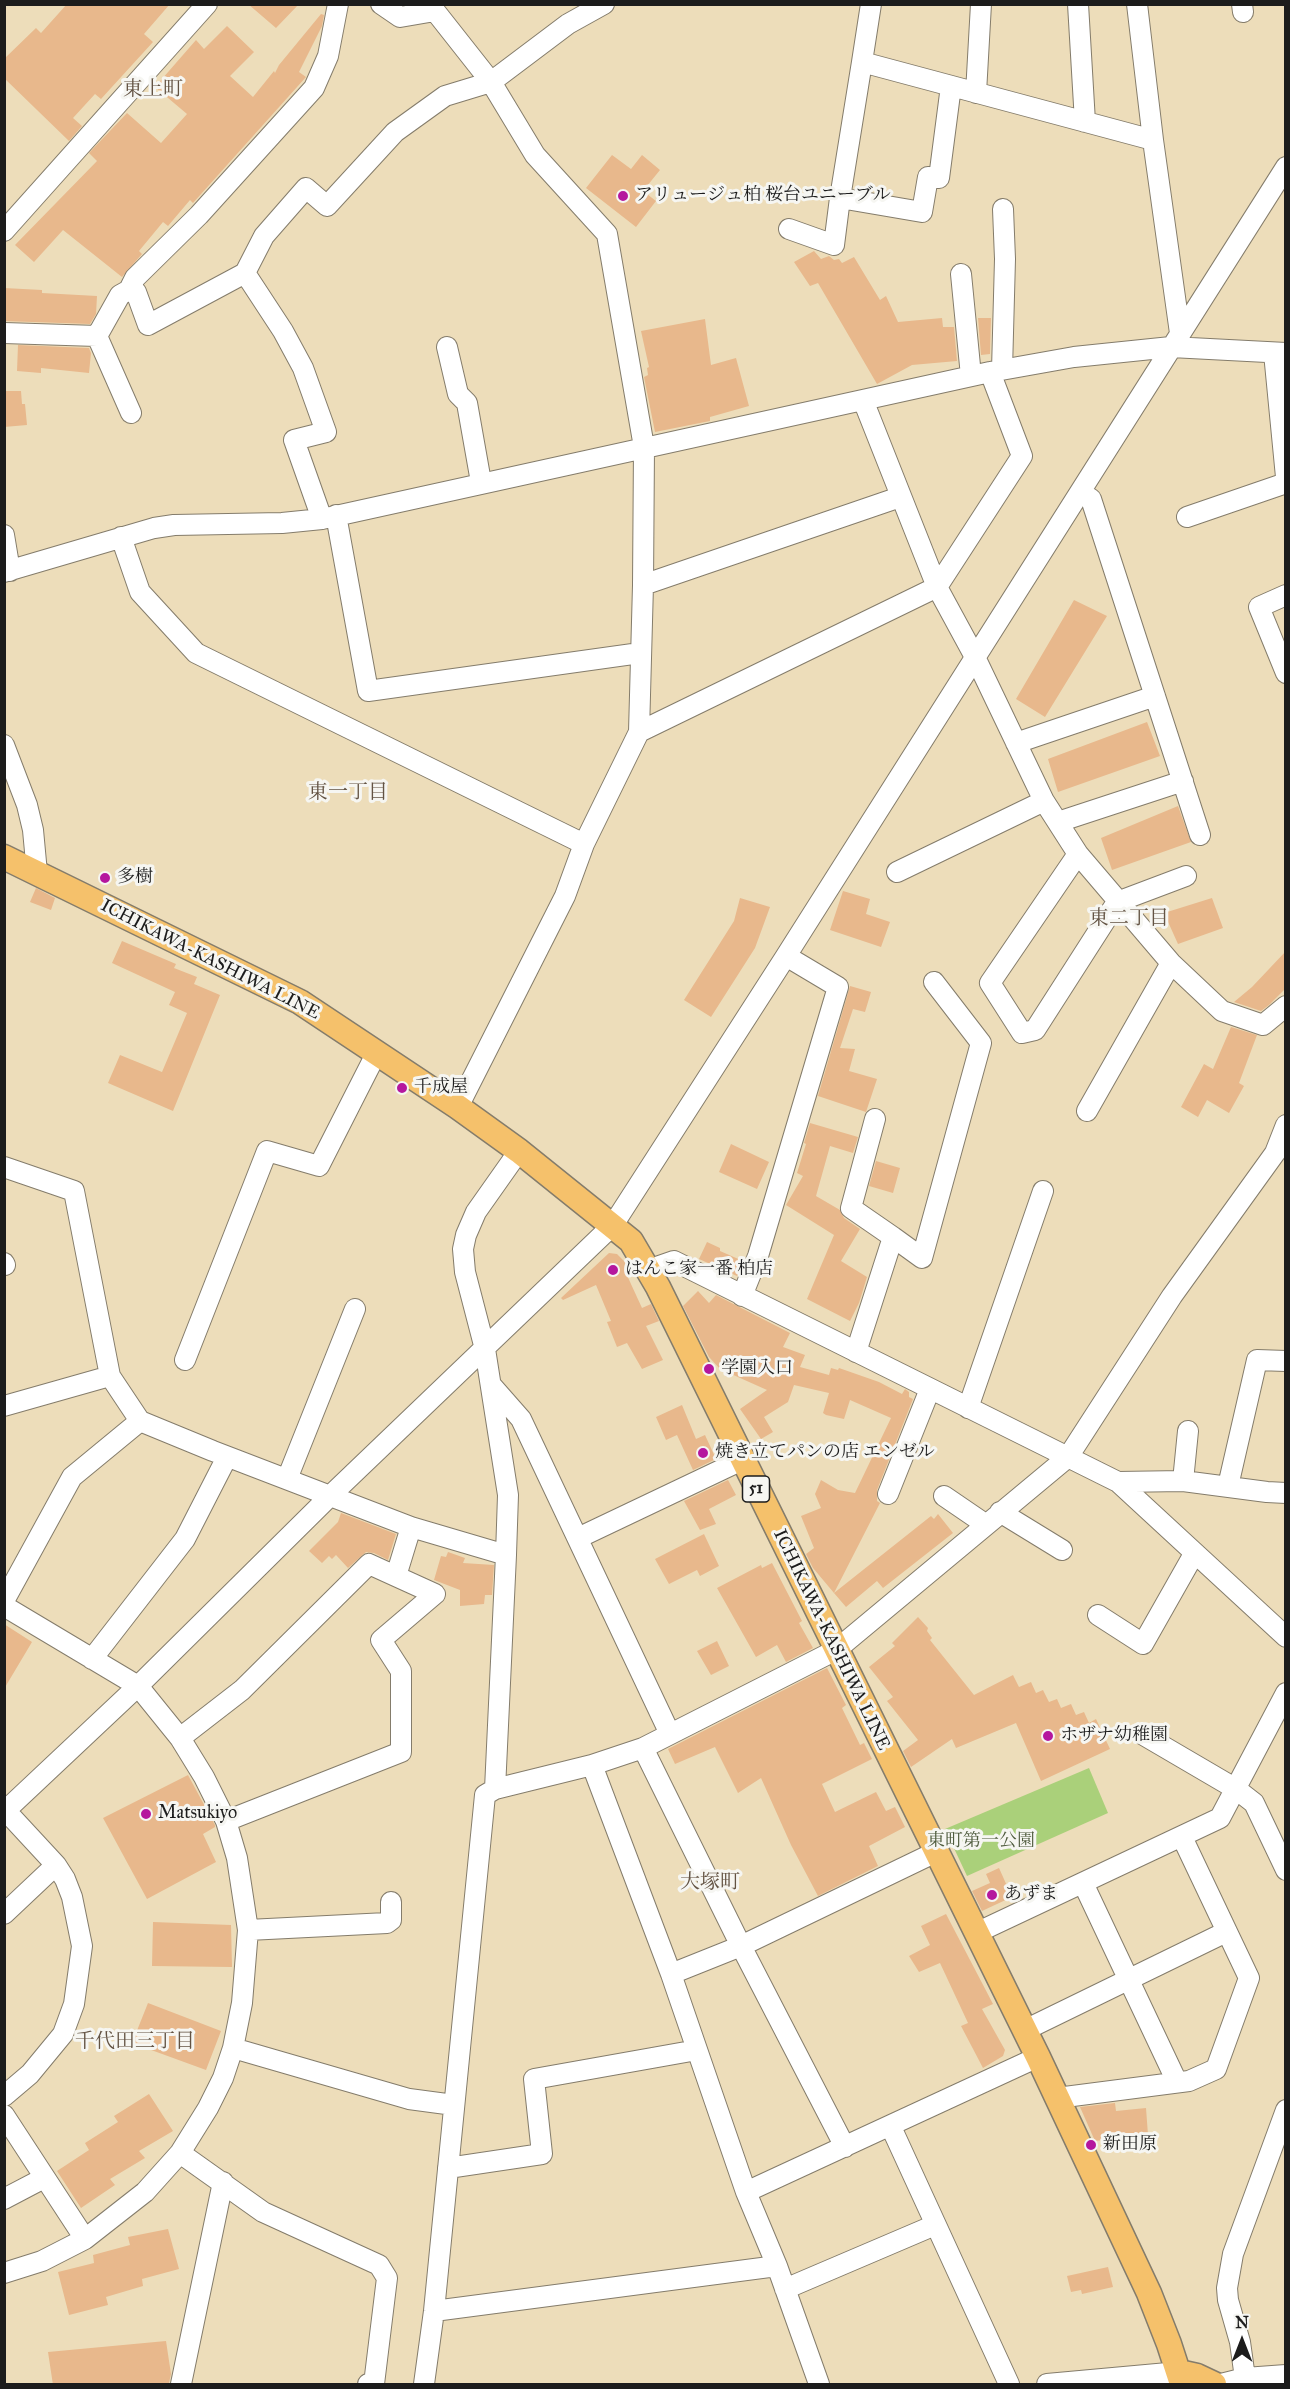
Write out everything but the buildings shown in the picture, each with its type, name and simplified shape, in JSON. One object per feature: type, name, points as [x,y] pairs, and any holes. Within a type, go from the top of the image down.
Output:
[{"type":"main road","name":"ICHIKAWA-KASHIWA LINE","points":[[4,857],[300,1002],[458,1107],[519,1151],[631,1241],[648,1270],[1038,2058],[1149,2293],[1180,2378]]},
{"type":"main road","points":[[1180,2378],[1197,2376],[1214,2385]]},
{"type":"street","points":[[4,231],[207,4]]},
{"type":"street","points":[[97,336],[120,295],[129,290],[135,278],[200,215],[314,88],[328,56],[338,4]]},
{"type":"street","points":[[381,4],[399,16],[435,11],[491,82],[535,154],[607,234],[644,447],[639,732],[584,844],[565,896],[458,1107]]},
{"type":"street","points":[[129,290],[136,292],[148,325],[245,273],[264,236],[306,188],[327,206],[395,132],[445,96],[491,82],[568,24],[604,4]]},
{"type":"street","points":[[789,229],[834,244],[871,4]]},
{"type":"street","points":[[976,93],[981,4]]},
{"type":"street","points":[[1078,4],[1085,122]]},
{"type":"street","points":[[1137,4],[1175,340]]},
{"type":"street","points":[[862,62],[1153,140]]},
{"type":"street","points":[[840,198],[922,212],[928,177],[939,178],[951,86]]},
{"type":"street","points":[[4,2096],[30,2074],[63,2034],[74,2004],[82,1947],[72,1897],[65,1879],[56,1865],[5,1812],[613,1225],[1286,167]]},
{"type":"street","points":[[988,373],[1005,259],[1003,209]]},
{"type":"street","points":[[245,273],[283,330],[303,368],[326,432],[294,440],[329,517],[368,691],[640,653]]},
{"type":"street","points":[[639,732],[937,587],[1022,456],[988,373],[961,274]]},
{"type":"street","points":[[4,333],[97,336]]},
{"type":"street","points":[[97,336],[131,413]]},
{"type":"street","points":[[4,535],[7,572],[154,528],[174,525],[282,523],[329,517],[988,373],[1175,340],[1280,353],[1286,477]]},
{"type":"street","points":[[447,347],[458,394],[467,404],[481,482]]},
{"type":"street","points":[[863,400],[937,587],[975,657],[1044,801],[1078,854],[1171,963],[1222,1011],[1263,1025],[1286,1006]]},
{"type":"street","points":[[1187,517],[1286,483]]},
{"type":"street","points":[[1080,492],[1091,499],[1200,835]]},
{"type":"street","points":[[643,585],[900,497]]},
{"type":"street","points":[[122,537],[140,592],[196,653],[584,844]]},
{"type":"street","points":[[1286,595],[1259,607],[1286,673]]},
{"type":"street","points":[[1016,743],[1155,696]]},
{"type":"street","points":[[4,745],[27,805],[33,830],[37,873]]},
{"type":"street","points":[[1058,822],[1183,782]]},
{"type":"street","points":[[897,872],[1044,801]]},
{"type":"street","points":[[1078,854],[990,983],[1022,1033],[1035,1030],[1117,902],[1186,876]]},
{"type":"street","points":[[742,1296],[758,1256],[838,987],[786,956]]},
{"type":"street","points":[[1087,1111],[1171,963]]},
{"type":"street","points":[[874,1119],[851,1208],[922,1258],[981,1043],[934,982]]},
{"type":"street","points":[[185,1360],[267,1151],[319,1166],[377,1052]]},
{"type":"street","points":[[424,2385],[434,2312],[485,1795],[495,1789],[592,1765],[643,1748],[836,1650],[1068,1457],[1172,1296],[1275,1153],[1286,1125]]},
{"type":"street","points":[[495,1789],[508,1495],[492,1386],[465,1272],[463,1249],[466,1235],[476,1212],[519,1151]]},
{"type":"street","points":[[4,1167],[74,1191],[110,1376],[140,1421],[411,1527],[506,1555]]},
{"type":"street","points":[[968,1408],[1043,1191]]},
{"type":"street","points":[[856,1352],[893,1238]]},
{"type":"street","points":[[648,1270],[674,1261],[1118,1482],[1286,1637]]},
{"type":"street","points":[[287,1479],[355,1309]]},
{"type":"street","points":[[1228,1486],[1257,1359],[1286,1361]]},
{"type":"street","points":[[4,1406],[110,1376]]},
{"type":"street","points":[[492,1386],[521,1419],[670,1734]]},
{"type":"street","points":[[888,1494],[930,1389]]},
{"type":"street","points":[[4,1601],[72,1477],[140,1421]]},
{"type":"street","points":[[1183,1481],[1188,1431]]},
{"type":"street","points":[[92,1659],[185,1539],[227,1456]]},
{"type":"street","points":[[578,1538],[742,1460]]},
{"type":"street","points":[[1118,1482],[1183,1481],[1286,1493]]},
{"type":"street","points":[[945,1496],[1062,1550]]},
{"type":"street","points":[[396,1576],[411,1527]]},
{"type":"street","points":[[1098,1615],[1143,1644],[1194,1554]]},
{"type":"street","points":[[180,1738],[242,1690],[369,1564],[435,1594],[381,1640],[400,1671],[401,1752],[226,1821]]},
{"type":"street","points":[[4,1606],[138,1686],[180,1738],[204,1777],[226,1821],[237,1858],[248,1930],[242,2003],[233,2048],[223,2078],[208,2108],[180,2153],[145,2192],[85,2239],[42,2261],[4,2273]]},
{"type":"street","points":[[976,1933],[1220,1818],[1286,1693]]},
{"type":"street","points":[[1142,1734],[1236,1789],[1254,1803],[1286,1870]]},
{"type":"street","points":[[643,1748],[741,1946],[845,2147]]},
{"type":"street","points":[[592,1765],[671,1974],[746,2192],[777,2265],[819,2385]]},
{"type":"street","points":[[1057,2098],[1189,2081],[1216,2069],[1249,1978],[1182,1837]]},
{"type":"street","points":[[671,1974],[741,1946],[936,1852]]},
{"type":"street","points":[[4,1914],[56,1865]]},
{"type":"street","points":[[1083,1883],[1177,2082]]},
{"type":"street","points":[[248,1930],[387,1923],[391,1920],[391,1902]]},
{"type":"street","points":[[1024,2030],[1226,1932]]},
{"type":"street","points":[[233,2048],[409,2099],[454,2105]]},
{"type":"street","points":[[448,2168],[542,2154],[534,2079],[697,2050]]},
{"type":"street","points":[[746,2192],[1038,2058]]},
{"type":"street","points":[[1245,2378],[1240,2342],[1228,2300],[1227,2288],[1233,2254],[1286,2110]]},
{"type":"street","points":[[4,2115],[85,2239]]},
{"type":"street","points":[[891,2127],[1009,2385]]},
{"type":"street","points":[[180,2153],[224,2182],[263,2212],[379,2265],[387,2278],[374,2384],[368,2385]]},
{"type":"street","points":[[4,2199],[44,2178]]},
{"type":"street","points":[[181,2385],[224,2182]]},
{"type":"street","points":[[785,2289],[935,2225]]},
{"type":"street","points":[[434,2312],[777,2265]]},
{"type":"street","points":[[1221,2385],[1245,2378],[1286,2375]]},
{"type":"street","points":[[1047,2385],[1180,2378]]},
{"type":"green space","name":"東町第一公園","points":[[1089,1768],[1108,1813],[967,1876],[945,1829]]},
{"type":"place","name":"アリュージュ柏 桜台ユニーブル","points":[[623,196]]},
{"type":"place","name":"多樹","points":[[105,878]]},
{"type":"place","name":"千成屋","points":[[402,1088]]},
{"type":"place","name":"はんこ家一番 柏店","points":[[613,1270]]},
{"type":"place","name":"学園入口","points":[[709,1369]]},
{"type":"place","name":"焼き立てパンの店 エンゼル","points":[[703,1453]]},
{"type":"place","name":"ホザナ幼稚園","points":[[1048,1736]]},
{"type":"place","name":"Matsukiyo","points":[[146,1814]]},
{"type":"place","name":"あずま","points":[[992,1895]]},
{"type":"place","name":"新田原","points":[[1091,2145]]},
{"type":"district","name":"東上町","points":[[153,90]]},
{"type":"district","name":"東一丁目","points":[[348,793]]},
{"type":"district","name":"東二丁目","points":[[1129,919]]},
{"type":"district","name":"大塚町","points":[[710,1883]]},
{"type":"district","name":"千代田三丁目","points":[[135,2042]]}]
